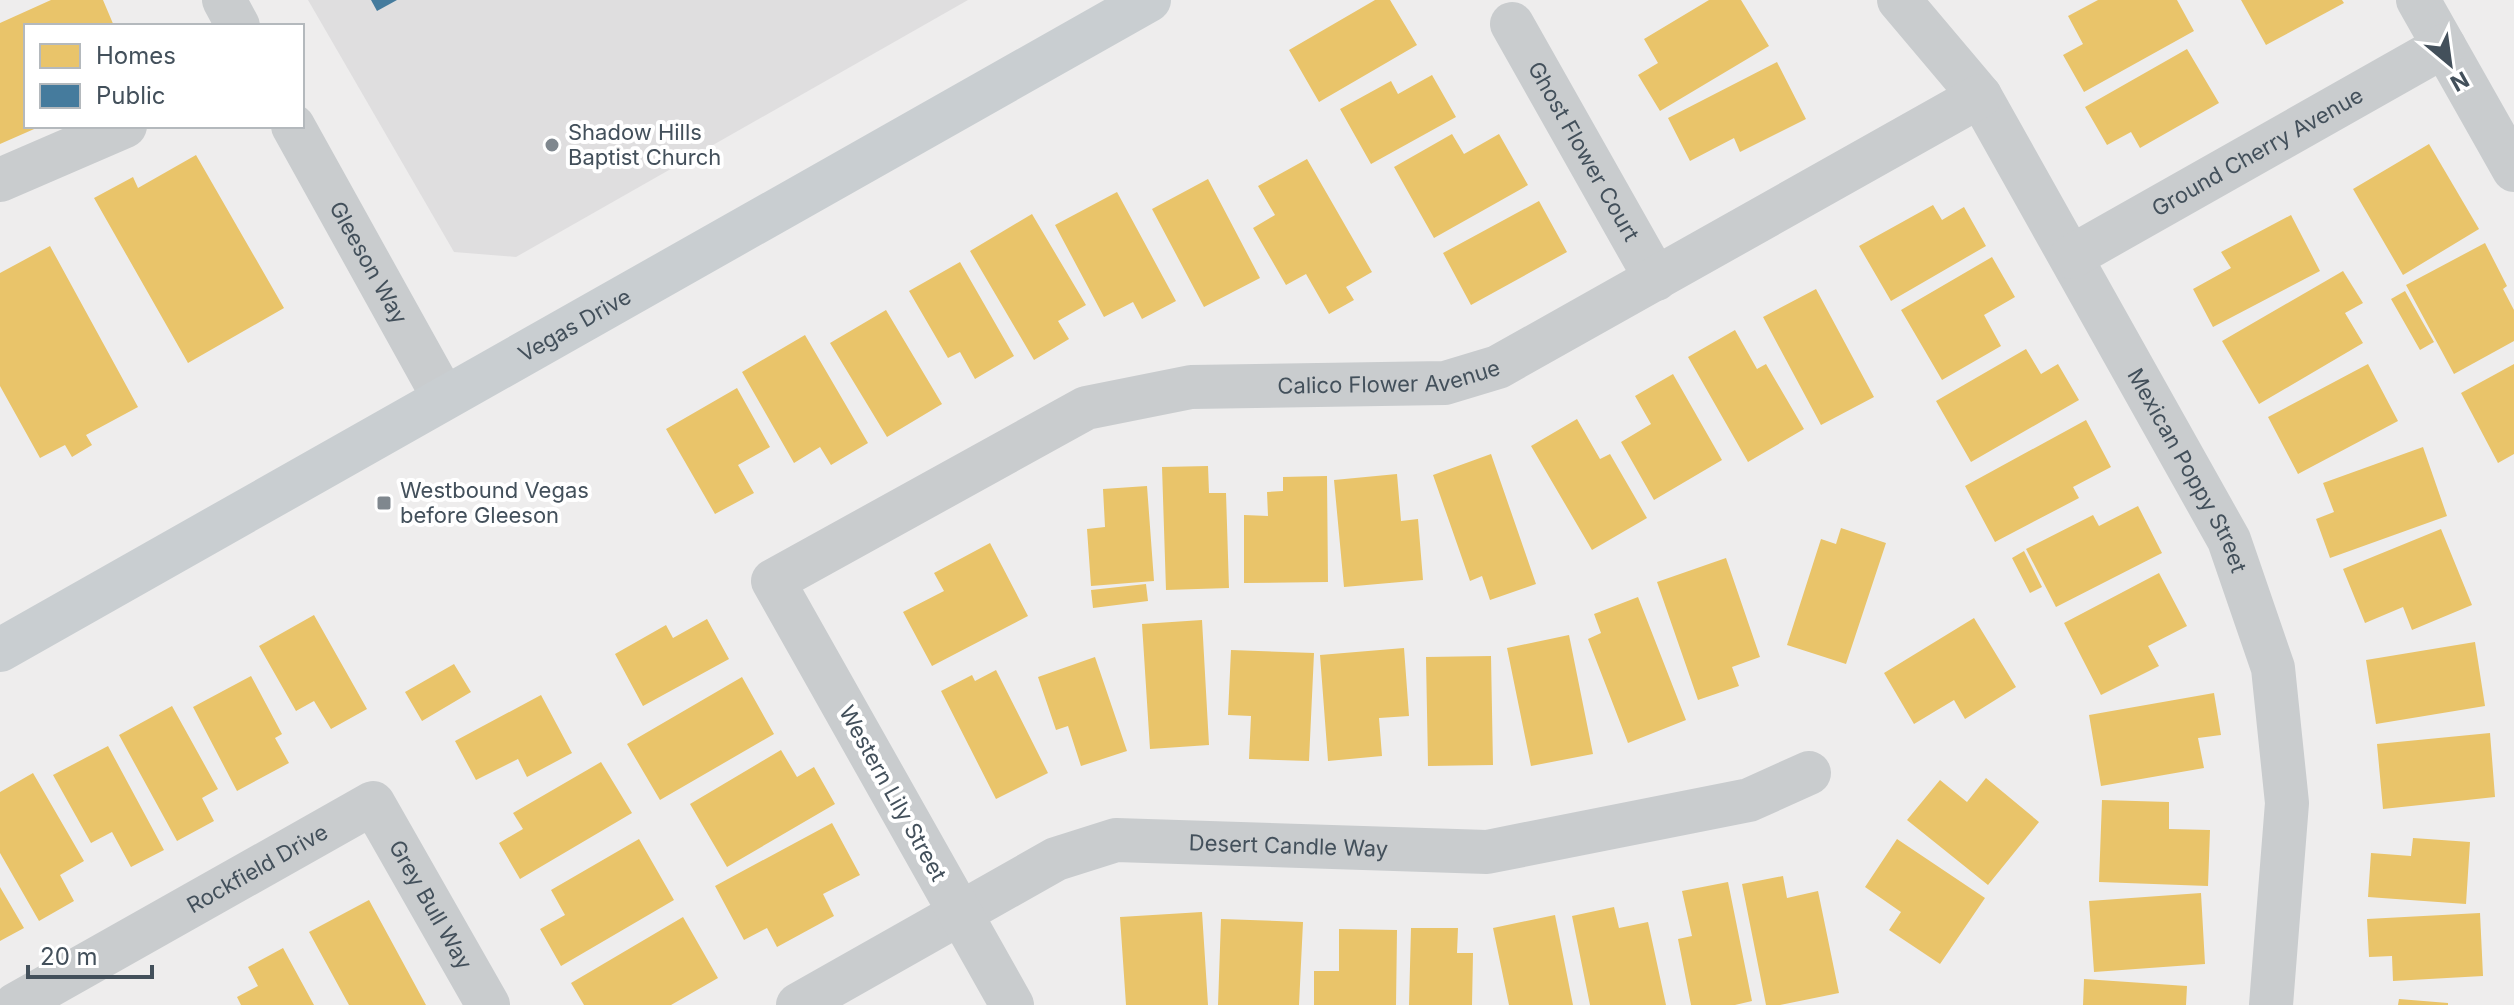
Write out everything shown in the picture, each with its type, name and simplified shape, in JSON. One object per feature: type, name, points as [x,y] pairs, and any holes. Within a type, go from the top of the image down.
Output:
[{"type":"main road","name":"Vegas Drive","points":[[0,650],[1149,0]]},
{"type":"street","points":[[224,0],[237,24]]},
{"type":"street","name":"Mexican Poppy Street","points":[[1899,0],[1980,96],[2229,540],[2273,668],[2287,803],[2271,1005]]},
{"type":"street","points":[[2418,0],[2514,170]]},
{"type":"street","name":"Ghost Flower Court","points":[[1512,24],[1656,279]]},
{"type":"street","name":"Ground Cherry Avenue","points":[[2071,257],[2444,46]]},
{"type":"street","name":"Calico Flower Avenue","points":[[773,581],[1086,408],[1191,387],[1445,383],[1498,367],[1980,96]]},
{"type":"street","points":[[0,180],[120,128]]},
{"type":"street","name":"Gleeson Way","points":[[294,128],[444,398]]},
{"type":"street","name":"Western Lily Street","points":[[773,581],[1012,1005]]},
{"type":"street","name":"Desert Candle Way","points":[[798,1005],[1056,859],[1116,840],[1487,852],[1749,800],[1809,773]]},
{"type":"street","name":"Rockfield Drive","points":[[15,1005],[373,803]]},
{"type":"street","name":"Grey Bull Way","points":[[373,803],[488,1005]]},
{"type":"shaded area","name":"Shadow Hills Baptist Church","points":[[308,0],[968,0],[516,257],[454,252]]},
{"type":"building: Homes","points":[[51,0],[103,0],[113,24],[24,24],[24,128],[36,128],[0,144],[0,23]]},
{"type":"building: Homes","points":[[1375,0],[1390,0],[1417,45],[1319,102],[1289,50]]},
{"type":"building: Homes","points":[[1709,0],[1741,0],[1769,46],[1660,111],[1638,75],[1658,63],[1644,39]]},
{"type":"building: Homes","points":[[2098,0],[2177,0],[2194,31],[2084,92],[2063,55],[2083,44],[2068,16]]},
{"type":"building: Homes","points":[[2241,0],[2342,0],[2344,3],[2266,45]]},
{"type":"building: Homes","points":[[2187,49],[2219,103],[2140,148],[2131,132],[2107,145],[2085,107]]},
{"type":"building: Homes","points":[[1777,62],[1806,119],[1740,152],[1734,138],[1690,161],[1668,118]]},
{"type":"building: Homes","points":[[1432,75],[1456,117],[1371,164],[1340,109],[1391,81],[1398,94]]},
{"type":"building: Homes","points":[[1452,134],[1464,154],[1499,134],[1528,185],[1434,238],[1394,167]]},
{"type":"building: Homes","points":[[2429,144],[2479,229],[2403,275],[2353,189]]},
{"type":"building: Homes","points":[[196,155],[284,308],[188,363],[94,198],[133,177],[138,188]]},
{"type":"building: Homes","points":[[1307,159],[1372,272],[1346,287],[1354,300],[1329,314],[1306,274],[1286,285],[1253,228],[1275,215],[1258,186]]},
{"type":"building: Homes","points":[[1208,179],[1260,278],[1204,307],[1152,209]]},
{"type":"building: Homes","points":[[1117,192],[1176,301],[1142,319],[1133,302],[1104,317],[1055,225]]},
{"type":"building: Homes","points":[[1539,201],[1567,252],[1471,305],[1443,253]]},
{"type":"building: Homes","points":[[1933,205],[1942,220],[1964,207],[1986,246],[1891,301],[1859,246]]},
{"type":"building: Homes","points":[[1032,214],[1086,305],[1058,321],[1069,339],[1034,360],[970,251]]},
{"type":"building: Homes","points":[[2291,215],[2320,271],[2213,327],[2193,289],[2231,268],[2221,252]]},
{"type":"building: Homes","points":[[2485,243],[2507,286],[2503,289],[2514,310],[2514,341],[2454,374],[2406,285]]},
{"type":"building: Homes","points":[[50,246],[138,407],[86,435],[92,445],[72,457],[65,445],[40,458],[0,386],[0,273]]},
{"type":"building: Homes","points":[[1992,257],[2015,297],[1984,315],[2001,346],[1942,380],[1901,310]]},
{"type":"building: Homes","points":[[960,262],[1014,356],[975,379],[960,352],[948,358],[909,291]]},
{"type":"building: Homes","points":[[2343,271],[2363,303],[2345,313],[2363,343],[2259,404],[2222,341]]},
{"type":"building: Homes","points":[[1816,289],[1874,397],[1821,425],[1763,317]]},
{"type":"building: Homes","points":[[2405,291],[2434,342],[2420,350],[2391,299]]},
{"type":"building: Homes","points":[[886,310],[942,404],[887,437],[830,343]]},
{"type":"building: Homes","points":[[1735,330],[1757,369],[1766,364],[1804,429],[1748,462],[1688,357]]},
{"type":"building: Homes","points":[[805,335],[868,443],[831,465],[820,447],[794,463],[742,372]]},
{"type":"building: Homes","points":[[2026,349],[2041,374],[2058,364],[2079,400],[1971,462],[1936,401]]},
{"type":"building: Homes","points":[[2368,364],[2398,421],[2298,474],[2268,417]]},
{"type":"building: Homes","points":[[2514,364],[2514,454],[2498,463],[2461,393]]},
{"type":"building: Homes","points":[[1673,374],[1722,460],[1654,500],[1621,442],[1651,424],[1635,396]]},
{"type":"building: Homes","points":[[737,388],[770,447],[738,465],[754,493],[715,514],[666,429]]},
{"type":"building: Homes","points":[[1577,419],[1600,459],[1610,454],[1647,518],[1592,550],[1531,446]]},
{"type":"building: Homes","points":[[2086,420],[2111,467],[2073,487],[2079,498],[1995,542],[1965,486]]},
{"type":"building: Homes","points":[[2423,447],[2447,516],[2330,558],[2316,519],[2334,512],[2323,483]]},
{"type":"building: Homes","points":[[1491,454],[1536,584],[1490,600],[1482,576],[1470,581],[1433,475]]},
{"type":"building: Homes","points":[[1208,466],[1209,493],[1226,493],[1229,588],[1166,590],[1162,467]]},
{"type":"building: Homes","points":[[1397,474],[1401,521],[1418,519],[1423,580],[1344,587],[1334,480]]},
{"type":"building: Homes","points":[[1327,476],[1328,582],[1244,583],[1244,515],[1268,516],[1267,492],[1283,491],[1283,477]]},
{"type":"building: Homes","points":[[1147,486],[1154,581],[1091,586],[1087,529],[1105,527],[1103,489]]},
{"type":"building: Homes","points":[[2138,506],[2162,553],[2056,607],[2026,549],[2093,515],[2099,526]]},
{"type":"building: Homes","points":[[1841,528],[1886,543],[1846,664],[1787,645],[1821,539],[1836,544]]},
{"type":"building: Homes","points":[[2441,529],[2472,605],[2412,630],[2403,607],[2365,623],[2343,569]]},
{"type":"building: Homes","points":[[990,543],[1028,616],[932,666],[903,612],[944,591],[934,573]]},
{"type":"building: Homes","points":[[2024,551],[2042,587],[2030,593],[2012,558]]},
{"type":"building: Homes","points":[[1726,558],[1760,657],[1732,667],[1739,686],[1698,700],[1657,582]]},
{"type":"building: Homes","points":[[2159,573],[2187,626],[2148,646],[2159,666],[2101,695],[2064,623]]},
{"type":"building: Homes","points":[[1146,584],[1148,601],[1093,608],[1091,590]]},
{"type":"building: Homes","points":[[1638,597],[1686,720],[1628,743],[1588,639],[1601,633],[1594,614]]},
{"type":"building: Homes","points":[[314,615],[367,709],[331,729],[314,701],[296,711],[259,646]]},
{"type":"building: Homes","points":[[1974,618],[2016,687],[1965,719],[1954,700],[1914,724],[1884,673]]},
{"type":"building: Homes","points":[[707,619],[729,659],[643,706],[615,654],[666,625],[673,638]]},
{"type":"building: Homes","points":[[1202,620],[1209,745],[1150,749],[1142,624]]},
{"type":"building: Homes","points":[[1569,635],[1593,754],[1531,766],[1507,648]]},
{"type":"building: Homes","points":[[2475,642],[2485,706],[2376,724],[2366,660]]},
{"type":"building: Homes","points":[[1404,648],[1409,716],[1379,718],[1382,756],[1328,761],[1320,655]]},
{"type":"building: Homes","points":[[1231,650],[1314,653],[1309,761],[1249,759],[1251,716],[1228,715]]},
{"type":"building: Homes","points":[[1491,656],[1493,765],[1428,766],[1426,657]]},
{"type":"building: Homes","points":[[1095,657],[1127,751],[1081,766],[1068,726],[1056,730],[1038,677]]},
{"type":"building: Homes","points":[[454,664],[471,692],[422,721],[405,692]]},
{"type":"building: Homes","points":[[996,670],[1048,773],[996,799],[941,691],[972,675],[975,681]]},
{"type":"building: Homes","points":[[251,676],[282,734],[275,738],[289,763],[237,791],[193,707]]},
{"type":"building: Homes","points":[[742,677],[774,734],[660,800],[627,744]]},
{"type":"building: Homes","points":[[2214,693],[2221,735],[2198,738],[2204,768],[2101,786],[2089,715]]},
{"type":"building: Homes","points":[[541,695],[572,753],[527,777],[518,759],[476,780],[455,741]]},
{"type":"building: Homes","points":[[172,706],[218,789],[202,798],[214,821],[177,841],[119,735]]},
{"type":"building: Homes","points":[[2490,733],[2495,797],[2383,809],[2377,744]]},
{"type":"building: Homes","points":[[108,746],[164,850],[131,867],[112,832],[91,843],[53,775]]},
{"type":"building: Homes","points":[[781,750],[797,777],[814,767],[835,804],[727,867],[690,804]]},
{"type":"building: Homes","points":[[601,762],[632,813],[520,879],[499,843],[523,829],[513,813]]},
{"type":"building: Homes","points":[[33,773],[84,861],[60,875],[74,901],[39,921],[0,853],[0,792]]},
{"type":"building: Homes","points":[[1986,778],[2039,822],[1988,885],[1907,820],[1940,780],[1967,802]]},
{"type":"building: Homes","points":[[2102,800],[2169,802],[2169,829],[2210,830],[2208,886],[2099,882]]},
{"type":"building: Homes","points":[[832,823],[860,875],[823,894],[834,916],[777,947],[767,928],[744,940],[715,886]]},
{"type":"building: Homes","points":[[2413,838],[2470,842],[2466,904],[2368,897],[2371,853],[2411,856]]},
{"type":"building: Homes","points":[[639,839],[674,900],[561,966],[540,929],[565,915],[551,890]]},
{"type":"building: Homes","points":[[1897,839],[1985,898],[1940,964],[1889,930],[1901,912],[1865,887]]},
{"type":"building: Homes","points":[[1783,876],[1787,898],[1818,891],[1839,993],[1766,1005],[1742,884]]},
{"type":"building: Homes","points":[[1728,882],[1752,1001],[1735,1005],[1691,1005],[1678,939],[1692,936],[1682,891]]},
{"type":"building: Homes","points":[[0,887],[24,928],[0,941]]},
{"type":"building: Homes","points":[[2201,893],[2205,964],[2094,972],[2089,901]]},
{"type":"building: Homes","points":[[369,900],[426,1005],[349,1005],[309,932]]},
{"type":"building: Homes","points":[[1614,907],[1619,928],[1648,922],[1666,1005],[1590,1005],[1572,916]]},
{"type":"building: Homes","points":[[1202,912],[1208,1005],[1126,1005],[1120,917]]},
{"type":"building: Homes","points":[[2480,913],[2483,976],[2393,981],[2392,956],[2369,957],[2367,919]]},
{"type":"building: Homes","points":[[1555,915],[1573,1005],[1509,1005],[1493,928]]},
{"type":"building: Homes","points":[[683,917],[718,978],[671,1005],[584,1005],[571,983]]},
{"type":"building: Homes","points":[[1221,919],[1303,922],[1299,1005],[1218,1005]]},
{"type":"building: Homes","points":[[1411,928],[1458,928],[1457,953],[1473,953],[1472,1005],[1409,1005]]},
{"type":"building: Homes","points":[[1339,929],[1397,930],[1396,1005],[1314,1005],[1314,971],[1339,971]]},
{"type":"building: Homes","points":[[283,948],[314,1005],[241,1005],[237,997],[258,986],[248,967]]},
{"type":"building: Homes","points":[[2084,979],[2187,986],[2186,1005],[2083,1005]]},
{"type":"building: Homes","points":[[2399,999],[2448,1003],[2448,1005],[2398,1005]]},
{"type":"building: Public","points":[[371,0],[397,0],[377,11]]},
{"type":"place","name":"Shadow Hills Baptist Church","points":[[552,145]]},
{"type":"place","name":"Westbound Vegas before Gleeson","points":[[384,503]]}]
